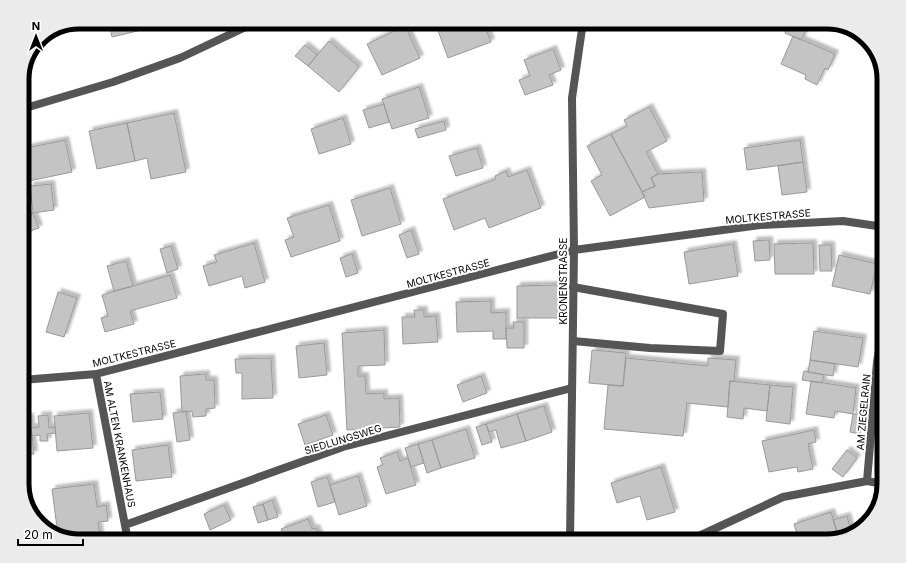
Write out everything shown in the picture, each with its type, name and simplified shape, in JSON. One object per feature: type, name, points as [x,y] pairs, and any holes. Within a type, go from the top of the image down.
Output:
[{"type":"street","points":[[29,106],[113,82],[180,58],[242,29]]},
{"type":"street","name":"KRONENSTRASSE","points":[[570,534],[574,250],[572,98],[582,29]]},
{"type":"street","name":"MOLTKESTRASSE","points":[[29,379],[96,374],[574,250],[760,225],[843,221],[877,226]]},
{"type":"street","points":[[573,287],[723,314],[720,351],[650,348],[573,341]]},
{"type":"street","name":"AM ZIEGELRAIN","points":[[867,481],[877,362]]},
{"type":"street","name":"AM ALTEN KRANKENHAUS","points":[[96,374],[127,534]]},
{"type":"street","name":"SIEDLUNGSWEG","points":[[125,525],[343,447],[572,388]]},
{"type":"street","points":[[703,534],[783,497],[867,481],[877,483]]},
{"type":"building","points":[[110,29],[146,29],[112,37]]},
{"type":"building","points":[[399,29],[406,29],[420,58],[382,75],[367,44]]},
{"type":"building","points":[[437,29],[486,29],[491,42],[448,58]]},
{"type":"building","points":[[787,29],[806,30],[801,40],[785,33]]},
{"type":"building","points":[[793,36],[835,54],[828,70],[825,68],[817,85],[805,79],[806,75],[781,64]]},
{"type":"building","points":[[329,41],[359,67],[339,92],[308,66]]},
{"type":"building","points":[[305,45],[317,55],[308,66],[295,56]]},
{"type":"building","points":[[553,49],[561,70],[549,75],[553,85],[525,95],[519,80],[530,76],[524,60]]},
{"type":"building","points":[[419,87],[429,118],[392,129],[382,99]]},
{"type":"building","points":[[384,104],[389,122],[369,128],[363,110]]},
{"type":"building","points":[[649,107],[667,141],[646,152],[658,174],[651,178],[655,186],[642,192],[611,134],[627,126],[624,120]]},
{"type":"building","points":[[174,113],[186,172],[151,179],[147,158],[135,161],[127,123]]},
{"type":"building","points":[[343,118],[351,144],[319,154],[311,129]]},
{"type":"building","points":[[444,121],[446,130],[418,138],[415,129]]},
{"type":"building","points":[[127,123],[135,161],[97,169],[89,131]]},
{"type":"building","points":[[611,134],[645,197],[610,216],[591,181],[602,175],[587,146]]},
{"type":"building","points":[[65,140],[72,172],[29,181],[29,148]]},
{"type":"building","points":[[800,140],[803,162],[747,170],[744,148]]},
{"type":"building","points":[[477,148],[483,168],[456,176],[449,156]]},
{"type":"building","points":[[803,162],[807,192],[782,195],[778,166]]},
{"type":"building","points":[[527,170],[541,208],[489,228],[485,218],[454,230],[443,199],[496,179],[495,176],[506,171],[508,177]]},
{"type":"building","points":[[702,172],[704,201],[649,208],[642,192],[655,186],[651,178],[658,174]]},
{"type":"building","points":[[51,184],[54,210],[33,213],[30,186]]},
{"type":"building","points":[[390,188],[401,224],[362,236],[351,200]]},
{"type":"building","points":[[329,205],[340,241],[291,257],[285,240],[294,237],[287,218]]},
{"type":"building","points":[[33,213],[39,228],[29,232],[29,214]]},
{"type":"building","points":[[411,230],[419,254],[407,258],[399,235]]},
{"type":"building","points":[[769,240],[770,260],[755,261],[753,241]]},
{"type":"building","points":[[254,243],[265,282],[245,288],[242,276],[209,286],[203,266],[217,262],[214,255]]},
{"type":"building","points":[[813,243],[814,274],[775,274],[774,244]]},
{"type":"building","points":[[733,244],[738,276],[689,284],[684,252]]},
{"type":"building","points":[[819,245],[831,245],[832,271],[820,271]]},
{"type":"building","points":[[171,246],[178,269],[167,273],[160,249]]},
{"type":"building","points":[[352,254],[358,273],[346,277],[340,258]]},
{"type":"building","points":[[839,255],[877,264],[870,294],[832,286]]},
{"type":"building","points":[[126,261],[133,286],[114,291],[107,266]]},
{"type":"building","points":[[170,275],[177,298],[130,311],[134,324],[105,332],[101,318],[108,316],[102,295]]},
{"type":"building","points":[[558,285],[558,318],[517,318],[517,286]]},
{"type":"building","points":[[58,292],[77,298],[64,337],[46,332]]},
{"type":"building","points":[[491,301],[491,313],[506,312],[506,339],[493,339],[493,331],[457,332],[456,302]]},
{"type":"building","points":[[414,310],[424,310],[424,317],[436,316],[438,342],[403,344],[402,317],[415,317]]},
{"type":"building","points":[[513,322],[524,322],[524,348],[507,348],[506,328],[514,328]]},
{"type":"building","points":[[384,330],[385,365],[358,366],[358,376],[365,376],[366,394],[384,393],[384,399],[399,398],[400,427],[347,430],[342,333]]},
{"type":"building","points":[[814,331],[863,338],[858,367],[810,360]]},
{"type":"building","points":[[324,343],[327,375],[299,378],[296,346]]},
{"type":"building","points":[[592,350],[626,353],[623,386],[589,383]]},
{"type":"building","points":[[271,358],[273,398],[242,399],[242,373],[236,373],[235,359]]},
{"type":"building","points":[[626,358],[708,366],[708,358],[736,360],[734,381],[730,381],[728,407],[687,403],[683,436],[604,429],[608,385],[623,386]]},
{"type":"building","points":[[810,360],[835,364],[833,376],[808,372]]},
{"type":"building","points":[[804,371],[824,375],[822,383],[802,380]]},
{"type":"building","points":[[206,374],[206,380],[214,380],[215,408],[206,409],[206,416],[193,417],[192,411],[182,412],[180,376]]},
{"type":"building","points":[[481,376],[487,393],[463,402],[457,385]]},
{"type":"building","points":[[730,381],[770,385],[767,411],[744,408],[743,419],[727,417]]},
{"type":"building","points":[[811,381],[856,388],[853,414],[835,411],[834,418],[806,414]]},
{"type":"building","points":[[770,385],[793,387],[790,424],[766,421]]},
{"type":"building","points":[[160,392],[163,419],[133,422],[130,394]]},
{"type":"building","points":[[544,406],[552,432],[526,441],[517,414]]},
{"type":"building","points":[[186,411],[190,440],[177,442],[173,413]]},
{"type":"building","points":[[89,413],[93,448],[57,451],[54,416]]},
{"type":"building","points":[[517,414],[526,441],[501,448],[496,430],[489,432],[486,424]]},
{"type":"building","points":[[853,414],[863,414],[860,434],[850,432]]},
{"type":"building","points":[[48,415],[49,428],[55,427],[56,433],[47,434],[48,441],[40,441],[40,435],[32,436],[31,428],[39,427],[38,416]]},
{"type":"building","points":[[326,415],[333,435],[305,445],[298,424]]},
{"type":"building","points":[[29,417],[30,417],[34,454],[29,454]]},
{"type":"building","points":[[486,424],[492,442],[482,445],[476,427]]},
{"type":"building","points":[[466,429],[475,458],[441,468],[432,440]]},
{"type":"building","points":[[814,430],[816,442],[808,444],[813,469],[798,472],[797,467],[769,472],[762,441]]},
{"type":"building","points":[[432,440],[441,468],[427,473],[418,444]]},
{"type":"building","points":[[418,444],[424,463],[411,467],[405,448]]},
{"type":"building","points":[[168,445],[172,477],[136,481],[132,450]]},
{"type":"building","points":[[847,450],[857,458],[843,477],[832,469]]},
{"type":"building","points":[[397,452],[400,461],[408,458],[416,485],[386,494],[377,467],[383,465],[380,458]]},
{"type":"building","points":[[661,467],[675,512],[647,520],[640,496],[617,503],[611,483]]},
{"type":"building","points":[[358,476],[367,506],[339,515],[330,485]]},
{"type":"building","points":[[327,477],[335,502],[318,507],[311,482]]},
{"type":"building","points":[[94,484],[97,507],[106,505],[108,521],[98,522],[100,534],[73,534],[57,529],[52,489]]},
{"type":"building","points":[[272,500],[278,517],[268,520],[263,504]]},
{"type":"building","points":[[263,504],[268,520],[258,523],[253,507]]},
{"type":"building","points":[[224,505],[231,520],[210,530],[204,514]]},
{"type":"building","points":[[831,512],[837,533],[797,534],[794,524]]},
{"type":"building","points":[[847,516],[850,528],[837,533],[833,520]]},
{"type":"building","points":[[308,519],[312,529],[316,528],[318,534],[283,534],[281,529]]}]
